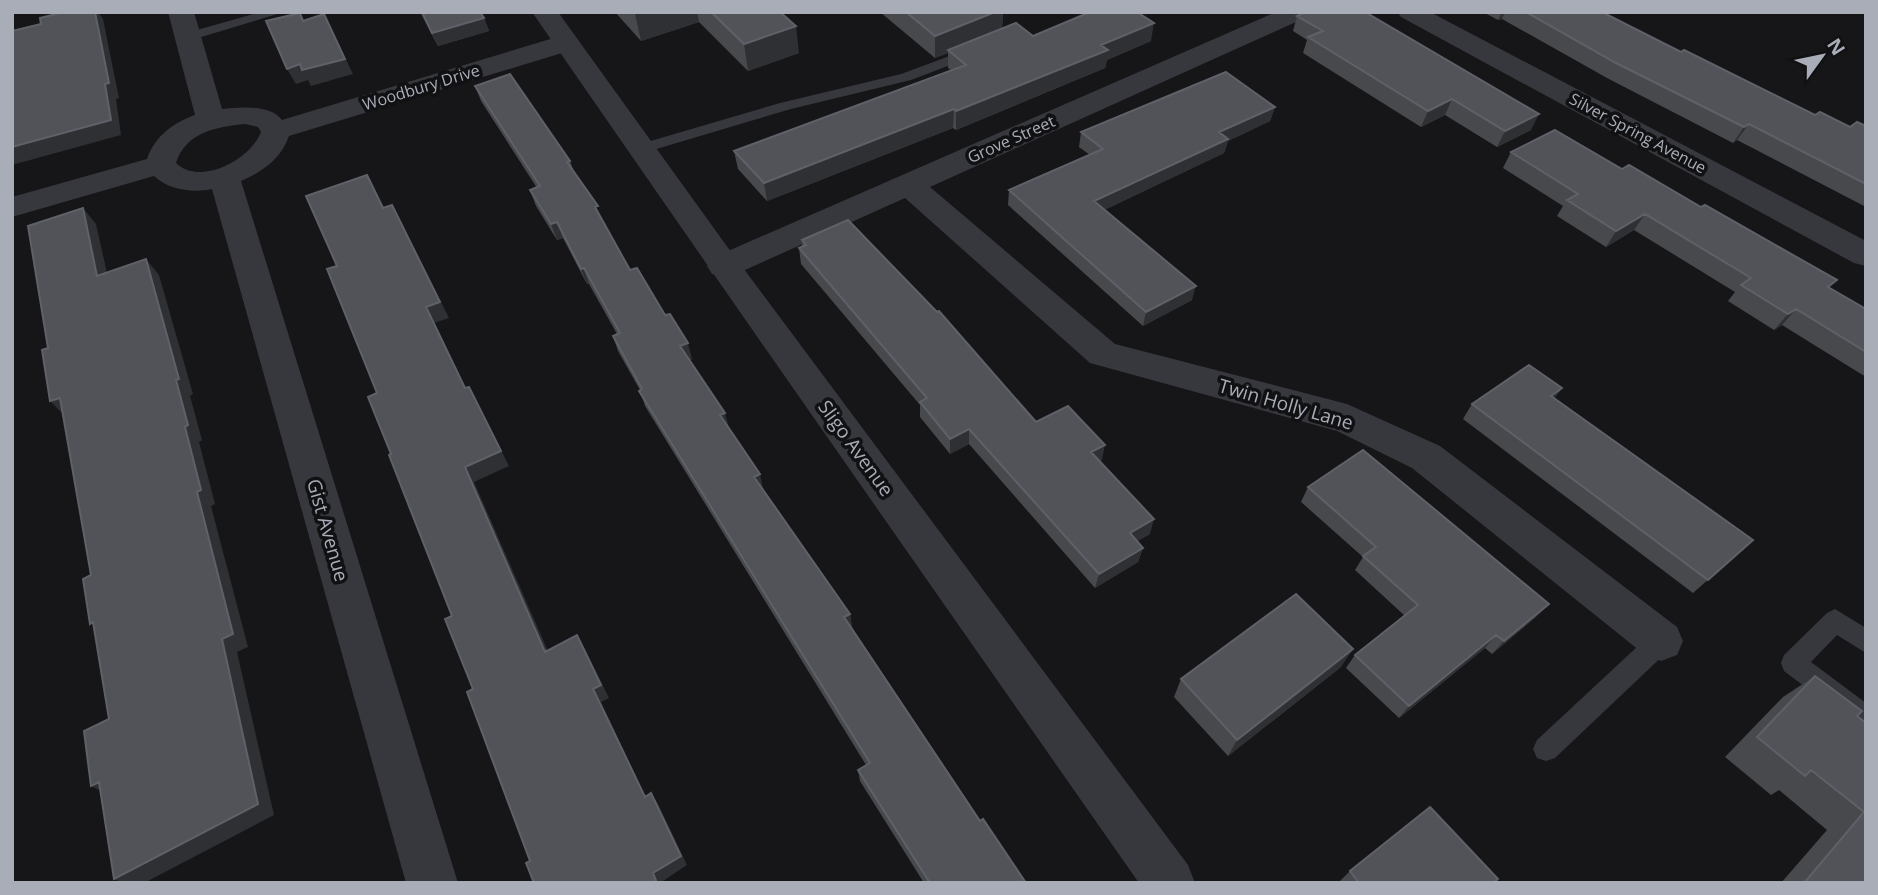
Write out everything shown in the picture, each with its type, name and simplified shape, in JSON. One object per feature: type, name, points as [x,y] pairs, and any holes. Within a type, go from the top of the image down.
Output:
[{"type":"street","name":"Sligo Avenue","points":[[545,12],[724,266],[1170,883]]},
{"type":"street","name":"Grove Street","points":[[724,266],[1298,12]]},
{"type":"street","name":"Silver Spring Avenue","points":[[1409,12],[1866,254]]},
{"type":"street","points":[[184,24],[211,120]]},
{"type":"street","name":"Woodbury Drive","points":[[276,131],[566,43]]},
{"type":"street","points":[[246,115],[268,121],[276,131],[275,141],[269,151],[257,162],[223,177],[196,181],[173,177],[160,165],[163,149],[177,135],[211,120],[246,115]]},
{"type":"street","points":[[12,207],[160,165]]},
{"type":"street","name":"Gist Avenue","points":[[223,177],[432,883]]},
{"type":"street","name":"Twin Holly Lane","points":[[908,184],[1102,354],[1348,419],[1426,457],[1661,641]]},
{"type":"lane","points":[[184,24],[277,12]]},
{"type":"lane","points":[[643,148],[786,106],[906,77],[989,44]]},
{"type":"lane","points":[[1866,642],[1835,620],[1793,663],[1866,718]]},
{"type":"lane","points":[[1546,749],[1661,641]]},
{"type":"building","points":[[64,12],[95,12],[109,83],[105,84],[111,120],[12,147],[12,31],[41,24],[40,18]]},
{"type":"building","points":[[422,12],[480,12],[484,18],[432,33]]},
{"type":"building","points":[[711,12],[780,12],[796,26],[744,44]]},
{"type":"building","points":[[906,12],[995,12],[935,36]]},
{"type":"building","points":[[1090,12],[1137,12],[1154,23],[1101,45],[1108,50],[764,183],[734,151],[966,65],[948,50],[1016,23],[1033,36]]},
{"type":"building","points":[[1306,12],[1365,12],[1539,114],[1505,131],[1452,99],[1428,111],[1308,37],[1323,31],[1297,16]]},
{"type":"building","points":[[1526,12],[1602,12],[1815,115],[1820,112],[1850,127],[1857,122],[1866,126],[1866,184],[1749,124],[1744,127],[1616,63]]},
{"type":"building","points":[[300,13],[303,21],[324,14],[345,59],[302,70],[300,64],[287,69],[266,21]]},
{"type":"building","points":[[1226,72],[1275,107],[1219,132],[1228,139],[1094,201],[1196,286],[1146,312],[1009,190],[1103,149],[1081,132]]},
{"type":"building","points":[[510,74],[598,206],[595,207],[630,270],[637,268],[665,315],[670,314],[688,343],[680,346],[725,413],[720,415],[760,474],[754,477],[850,614],[844,617],[980,821],[983,819],[1026,883],[930,883],[858,770],[870,763],[639,391],[642,389],[613,336],[620,333],[584,268],[581,269],[557,222],[551,224],[530,190],[540,186],[475,86]]},
{"type":"building","points":[[1555,130],[1622,169],[1629,165],[1701,207],[1705,205],[1837,280],[1828,287],[1866,309],[1866,352],[1796,309],[1788,314],[1741,285],[1751,278],[1645,214],[1616,231],[1567,200],[1578,194],[1511,152]]},
{"type":"building","points":[[367,175],[383,208],[392,205],[440,302],[426,307],[465,388],[469,387],[501,451],[465,467],[545,652],[577,635],[601,685],[593,689],[645,797],[651,793],[681,856],[653,873],[657,883],[534,883],[526,863],[530,861],[467,692],[473,689],[445,619],[452,616],[368,397],[377,393],[327,269],[337,266],[306,196]]},
{"type":"building","points":[[83,208],[97,276],[146,259],[179,379],[176,380],[188,425],[185,427],[201,490],[197,492],[233,634],[222,639],[258,804],[114,879],[99,782],[91,786],[84,731],[109,719],[83,579],[91,575],[60,398],[50,401],[42,350],[48,348],[28,226]]},
{"type":"building","points":[[848,220],[937,312],[939,311],[1036,422],[1068,406],[1105,445],[1091,452],[1154,519],[1130,533],[1143,548],[1099,574],[969,429],[950,439],[920,402],[927,398],[799,248],[806,245],[802,240]]},
{"type":"building","points":[[1529,365],[1562,388],[1551,396],[1753,540],[1708,580],[1472,404]]},
{"type":"building","points":[[1363,450],[1549,604],[1504,641],[1496,635],[1409,706],[1355,655],[1418,605],[1363,556],[1376,547],[1308,487]]},
{"type":"building","points":[[1296,594],[1353,649],[1237,740],[1181,679]]},
{"type":"building","points":[[1815,676],[1862,711],[1857,716],[1866,723],[1866,883],[1804,883],[1864,812],[1811,770],[1805,776],[1757,737]]},
{"type":"building","points":[[1430,807],[1498,879],[1493,883],[1359,883],[1350,871]]}]
